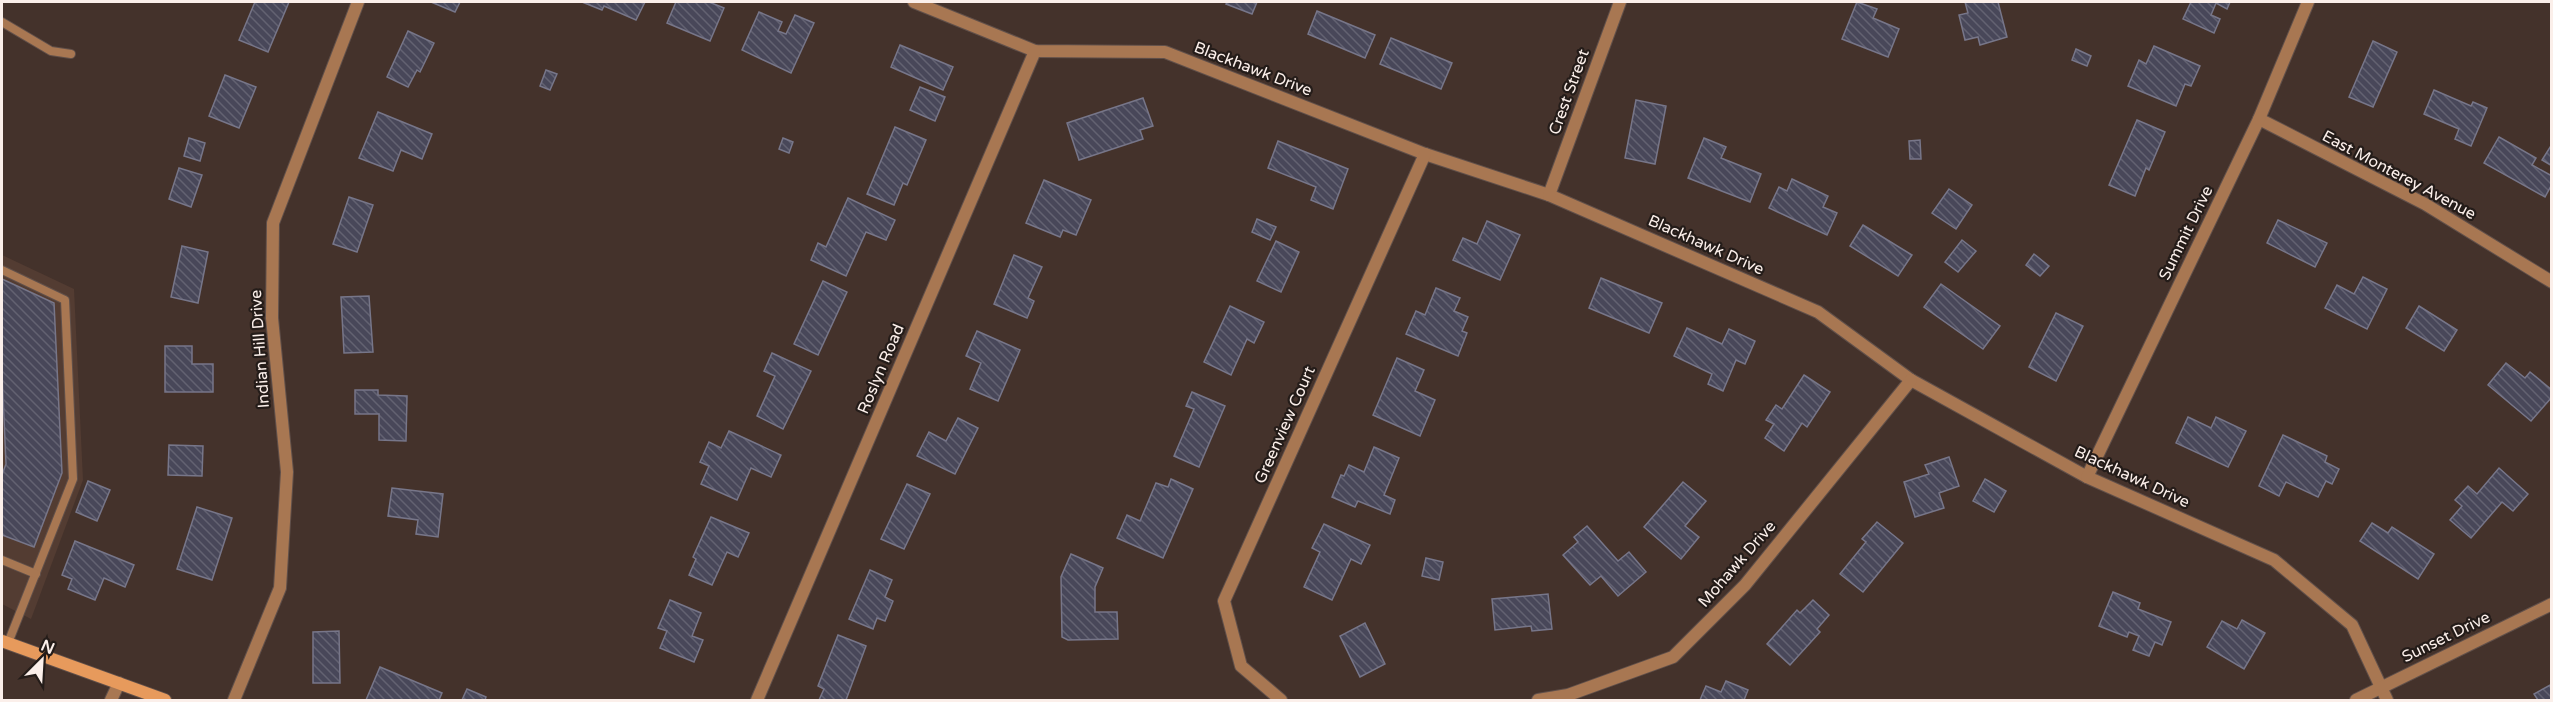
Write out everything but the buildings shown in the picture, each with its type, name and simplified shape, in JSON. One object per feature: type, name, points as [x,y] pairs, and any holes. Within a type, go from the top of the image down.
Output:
[{"type":"main road","points":[[5,642],[165,700]]},
{"type":"street","name":"Indian Hill Drive","points":[[234,700],[280,588],[287,472],[272,318],[273,223],[358,2]]},
{"type":"street","name":"Blackhawk Drive","points":[[914,2],[1035,51],[1165,52],[1425,154],[1549,195],[1818,312],[1911,380],[2086,477],[2274,560],[2352,625],[2387,700]]},
{"type":"street","name":"Crest Street","points":[[1549,195],[1620,2]]},
{"type":"street","name":"Summit Drive","points":[[2086,477],[2259,119],[2308,2]]},
{"type":"street","name":"Roslyn Road","points":[[757,700],[1035,51]]},
{"type":"street","name":"East Monterey Avenue","points":[[2259,119],[2425,204],[2552,282]]},
{"type":"street","name":"Greenview Court","points":[[1281,700],[1241,666],[1224,601],[1425,154]]},
{"type":"street","name":"Mohawk Drive","points":[[1538,700],[1569,698],[1673,657],[1744,585],[1911,380]]},
{"type":"street","name":"Sunset Drive","points":[[2356,700],[2552,604]]},
{"type":"street","points":[[111,700],[119,683]]},
{"type":"lane","points":[[2,22],[51,51],[71,54]]},
{"type":"lane","points":[[2,270],[65,300],[73,479],[36,574],[5,642]]},
{"type":"lane","points":[[2,560],[36,574]]},
{"type":"shaded area","points":[[2,255],[74,289],[83,480],[31,619],[2,604]]}]
